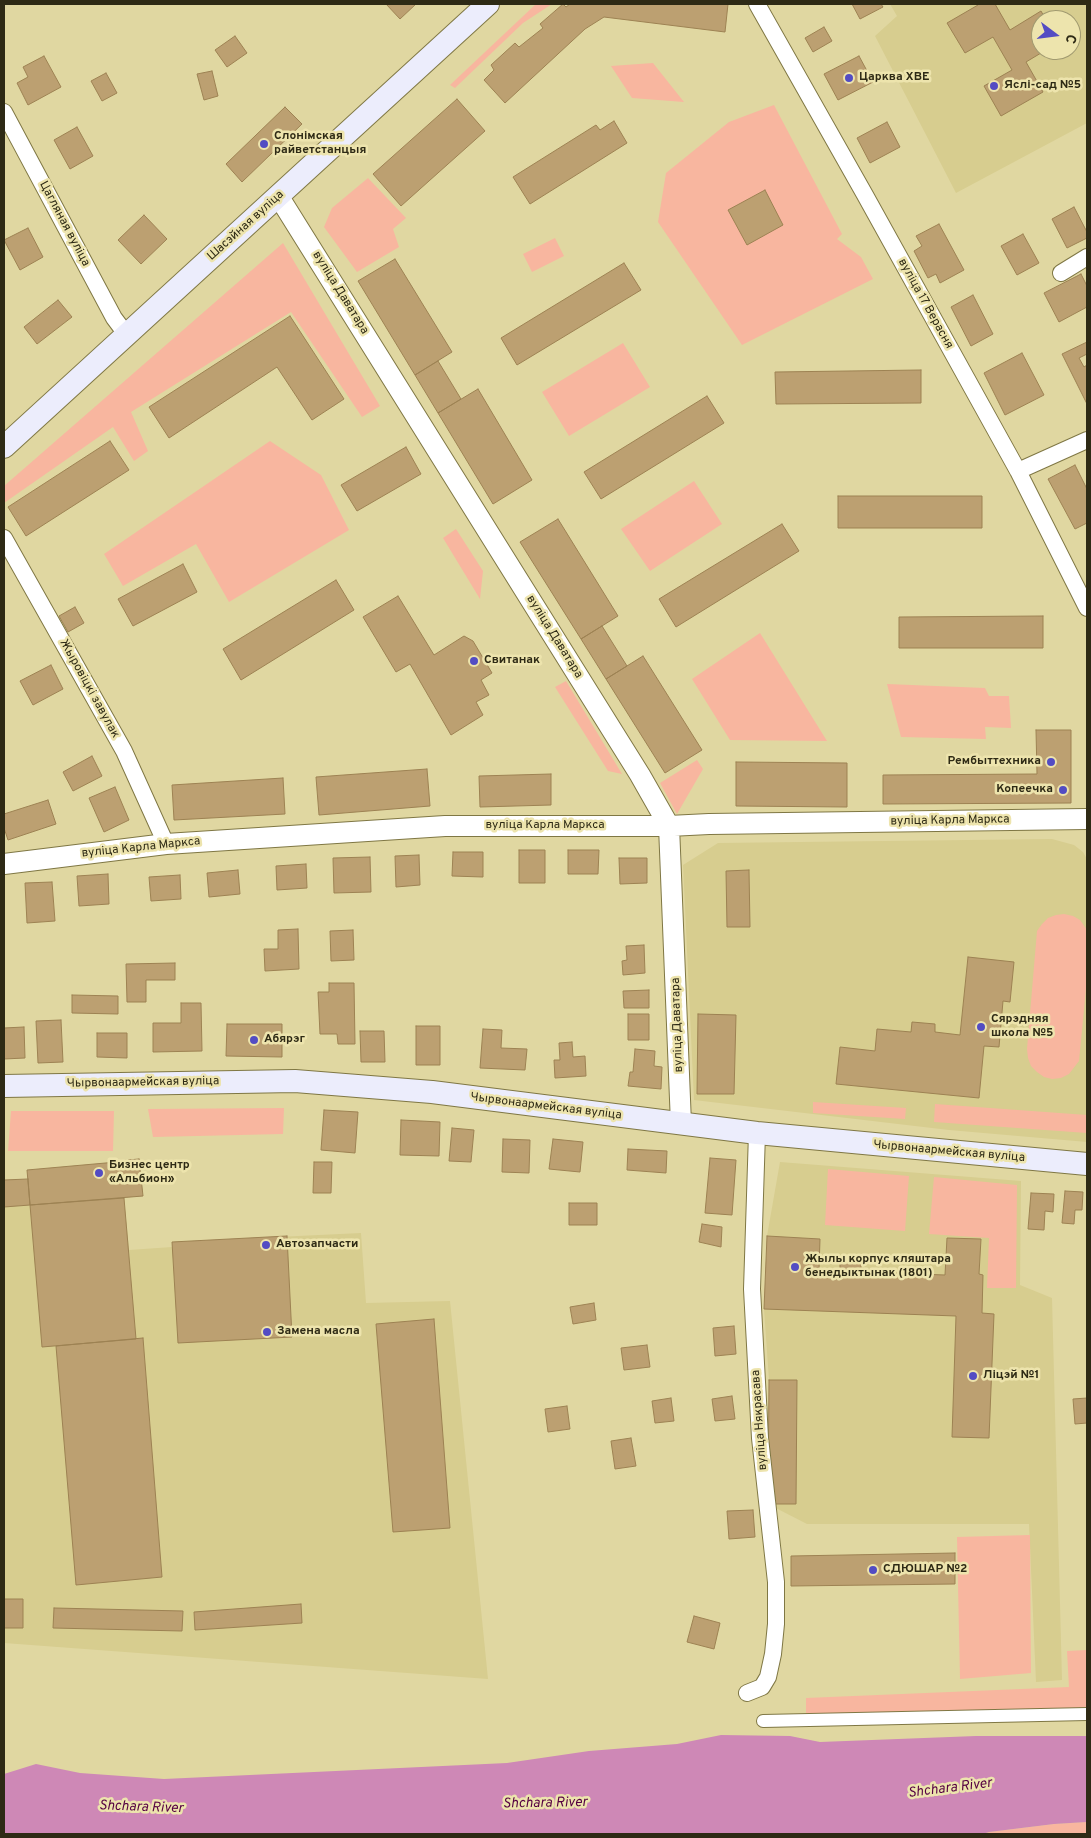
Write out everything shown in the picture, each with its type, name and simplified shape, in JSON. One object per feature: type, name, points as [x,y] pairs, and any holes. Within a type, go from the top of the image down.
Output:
[{"type":"main road","name":"Шасэйная вуліца","points":[[4,447],[488,4]]},
{"type":"main road","name":"Чырвонаармейская вуліца","points":[[4,1086],[295,1081],[432,1092],[757,1134],[1087,1164]]},
{"type":"street","name":"вуліца 17 Верасня","points":[[757,4],[866,195],[1018,472],[1087,608]]},
{"type":"street","name":"Цагляная вуліца","points":[[4,112],[114,318],[126,334]]},
{"type":"street","name":"вуліца Даватара","points":[[279,197],[640,775],[669,826],[682,1124]]},
{"type":"street","points":[[1061,273],[1087,257]]},
{"type":"street","points":[[1018,472],[1087,440]]},
{"type":"street","name":"Жыровіцкі завулак","points":[[4,538],[124,751],[166,844]]},
{"type":"street","name":"вуліца Карла Маркса","points":[[4,864],[166,844],[445,826],[669,826],[1087,819]]},
{"type":"street","name":"вуліца Някрасава","points":[[746,1694],[762,1687],[768,1678],[776,1624],[776,1582],[760,1438],[752,1289],[757,1134]]},
{"type":"street","points":[[763,1720],[1087,1714]]},
{"type":"shaded area","points":[[536,4],[552,4],[523,23],[455,88],[450,85]]},
{"type":"shaded area","name":"Яслі-сад №5","points":[[890,4],[1087,4],[1087,123],[956,193],[875,36],[897,16]]},
{"type":"shaded area","points":[[653,63],[684,102],[632,98],[611,66]]},
{"type":"shaded area","points":[[774,105],[842,234],[837,239],[861,257],[873,279],[742,345],[658,222],[666,173],[729,122]]},
{"type":"shaded area","points":[[368,178],[406,218],[393,229],[399,247],[357,272],[324,227],[332,208]]},
{"type":"shaded area","points":[[555,238],[564,256],[532,272],[523,254]]},
{"type":"shaded area","points":[[283,243],[380,406],[362,417],[291,312],[131,412],[148,451],[134,461],[113,427],[4,503],[4,486]]},
{"type":"shaded area","points":[[623,343],[650,387],[569,436],[542,392]]},
{"type":"shaded area","points":[[270,441],[321,475],[349,530],[229,602],[196,544],[123,586],[104,554]]},
{"type":"shaded area","points":[[694,481],[722,524],[650,571],[621,529]]},
{"type":"shaded area","points":[[456,529],[483,571],[480,599],[443,538]]},
{"type":"shaded area","points":[[760,633],[827,741],[730,740],[692,679]]},
{"type":"shaded area","points":[[566,681],[622,774],[608,771],[555,687]]},
{"type":"shaded area","points":[[887,684],[985,688],[989,696],[1009,696],[1011,728],[985,727],[986,739],[901,737]]},
{"type":"shaded area","points":[[697,760],[703,769],[677,814],[660,783]]},
{"type":"shaded area","points":[[1052,839],[1074,845],[1083,852],[1087,859],[1087,1142],[949,1130],[694,1100],[683,865],[718,843]]},
{"type":"shaded area","points":[[1064,914],[1080,920],[1087,930],[1087,978],[1079,1061],[1069,1074],[1061,1078],[1052,1079],[1044,1077],[1031,1066],[1027,1049],[1037,931],[1048,918]]},
{"type":"shaded area","points":[[813,1102],[906,1108],[905,1119],[813,1113]]},
{"type":"shaded area","points":[[935,1104],[1087,1115],[1087,1133],[934,1122]]},
{"type":"shaded area","points":[[284,1108],[283,1134],[153,1137],[148,1109]]},
{"type":"shaded area","points":[[11,1111],[114,1111],[113,1151],[8,1151]]},
{"type":"shaded area","points":[[4,1151],[5,1180],[28,1179],[27,1170],[139,1159],[143,1196],[124,1198],[129,1250],[172,1247],[172,1242],[361,1233],[366,1303],[450,1301],[488,1679],[4,1643]]},
{"type":"shaded area","points":[[780,1162],[1021,1181],[1020,1285],[1052,1298],[1062,1680],[1036,1682],[1029,1524],[807,1524],[768,1504],[769,1380],[764,1309],[767,1236]]},
{"type":"shaded area","points":[[828,1169],[909,1176],[905,1231],[825,1225]]},
{"type":"shaded area","points":[[934,1177],[1017,1185],[1016,1288],[987,1288],[989,1238],[929,1234]]},
{"type":"shaded area","points":[[1030,1535],[1031,1673],[960,1679],[957,1537]]},
{"type":"shaded area","points":[[1087,1650],[1087,1710],[806,1715],[806,1698],[1069,1687],[1067,1651]]},
{"type":"shaded area","points":[[1087,1822],[1087,1834],[983,1834],[1054,1824]]},
{"type":"water","name":"Shchara River","points":[[721,1735],[790,1736],[820,1742],[976,1736],[1087,1736],[1087,1822],[1054,1824],[983,1834],[4,1834],[4,1774],[36,1764],[80,1773],[164,1779],[507,1763],[589,1751],[677,1744]]},
{"type":"building","points":[[386,4],[416,4],[400,19]]},
{"type":"building","points":[[563,4],[566,7],[570,4],[728,4],[725,32],[604,17],[585,29],[505,103],[484,80],[494,70],[491,65],[515,43],[519,47],[543,28],[540,24]]},
{"type":"building","points":[[852,4],[881,4],[883,7],[860,19]]},
{"type":"building","points":[[995,4],[1010,30],[1031,17],[1031,59],[1026,62],[1043,92],[1001,116],[984,86],[1012,70],[993,37],[965,53],[947,23],[978,5]]},
{"type":"building","points":[[824,27],[832,41],[813,52],[805,38]]},
{"type":"building","points":[[235,36],[247,53],[227,67],[215,50]]},
{"type":"building","points":[[44,56],[61,87],[28,105],[17,83],[28,77],[23,67]]},
{"type":"building","name":"Царква ХВЕ","points":[[859,56],[873,82],[838,100],[824,74]]},
{"type":"building","points":[[212,71],[218,96],[204,100],[197,74]]},
{"type":"building","points":[[106,73],[117,93],[102,101],[91,81]]},
{"type":"building","points":[[457,99],[485,131],[401,206],[373,174]]},
{"type":"building","name":"Слонімская райветстанцыя","points":[[285,107],[302,124],[242,182],[226,164]]},
{"type":"building","points":[[614,121],[627,143],[530,204],[513,177],[596,125],[600,130]]},
{"type":"building","points":[[887,122],[900,147],[870,163],[857,138]]},
{"type":"building","points":[[77,127],[93,156],[70,169],[54,140]]},
{"type":"building","points":[[765,190],[783,225],[747,245],[728,210]]},
{"type":"building","points":[[1074,207],[1087,232],[1087,238],[1067,248],[1052,219]]},
{"type":"building","points":[[144,215],[167,239],[141,264],[118,240]]},
{"type":"building","points":[[939,224],[964,270],[940,283],[936,274],[928,278],[914,251],[922,246],[916,236]]},
{"type":"building","points":[[28,228],[43,257],[20,270],[4,240]]},
{"type":"building","points":[[1023,234],[1039,263],[1017,275],[1001,246]]},
{"type":"building","points":[[395,259],[452,352],[415,375],[358,281]]},
{"type":"building","points":[[624,263],[641,290],[517,365],[501,338]]},
{"type":"building","points":[[1081,274],[1087,286],[1087,307],[1059,322],[1044,293]]},
{"type":"building","points":[[973,295],[993,334],[971,346],[951,307]]},
{"type":"building","points":[[58,300],[72,317],[37,344],[24,327]]},
{"type":"building","points":[[290,316],[344,399],[312,420],[277,367],[169,438],[149,407]]},
{"type":"building","points":[[1087,342],[1087,354],[1079,358],[1084,367],[1087,365],[1087,404],[1062,354]]},
{"type":"building","points":[[1022,353],[1044,395],[1005,415],[984,373]]},
{"type":"building","points":[[438,361],[461,399],[438,413],[415,375]]},
{"type":"building","points":[[921,370],[921,403],[776,404],[775,372]]},
{"type":"building","points":[[478,389],[532,480],[493,504],[438,413]]},
{"type":"building","points":[[707,396],[724,423],[601,499],[584,472]]},
{"type":"building","points":[[110,441],[129,470],[26,536],[8,507]]},
{"type":"building","points":[[406,447],[421,474],[357,511],[341,485]]},
{"type":"building","points":[[1075,465],[1087,489],[1087,523],[1075,529],[1048,479]]},
{"type":"building","points":[[838,496],[982,496],[982,528],[838,528]]},
{"type":"building","points":[[558,519],[618,616],[581,639],[520,542]]},
{"type":"building","points":[[782,524],[799,551],[676,627],[659,599]]},
{"type":"building","points":[[183,564],[197,592],[133,626],[118,599]]},
{"type":"building","points":[[336,580],[354,610],[241,680],[223,649]]},
{"type":"building","points":[[398,596],[434,655],[464,636],[473,641],[492,673],[481,680],[489,695],[476,702],[483,715],[451,735],[410,664],[396,672],[363,617]]},
{"type":"building","points":[[75,607],[84,623],[68,632],[59,616]]},
{"type":"building","points":[[1043,616],[1043,648],[899,648],[899,617]]},
{"type":"building","points":[[602,626],[627,666],[606,679],[581,639]]},
{"type":"building","points":[[643,656],[702,750],[665,773],[606,679]]},
{"type":"building","points":[[51,665],[63,689],[33,705],[20,681]]},
{"type":"building","points":[[1036,730],[1071,730],[1071,803],[883,804],[883,775],[1037,774]]},
{"type":"building","points":[[92,756],[102,776],[73,791],[63,772]]},
{"type":"building","points":[[736,762],[847,763],[847,807],[736,806]]},
{"type":"building","points":[[427,769],[430,806],[319,815],[316,777]]},
{"type":"building","points":[[551,774],[551,805],[480,807],[479,776]]},
{"type":"building","points":[[283,778],[285,814],[174,820],[172,785]]},
{"type":"building","points":[[115,787],[129,820],[104,832],[89,798]]},
{"type":"building","points":[[48,800],[56,824],[8,840],[4,828],[4,814]]},
{"type":"building","points":[[519,850],[545,850],[545,883],[519,883]]},
{"type":"building","points":[[568,850],[599,850],[598,874],[568,874]]},
{"type":"building","points":[[453,852],[483,852],[483,877],[452,876]]},
{"type":"building","points":[[419,855],[420,885],[396,887],[395,856]]},
{"type":"building","points":[[370,857],[371,892],[334,893],[333,858]]},
{"type":"building","points":[[619,858],[647,858],[647,883],[620,884]]},
{"type":"building","points":[[306,864],[307,888],[277,890],[276,866]]},
{"type":"building","points":[[238,870],[240,894],[209,897],[207,873]]},
{"type":"building","points":[[749,870],[750,927],[727,927],[726,871]]},
{"type":"building","points":[[108,874],[109,904],[79,906],[77,876]]},
{"type":"building","points":[[180,875],[181,899],[151,901],[149,877]]},
{"type":"building","points":[[52,882],[55,921],[27,923],[25,883]]},
{"type":"building","points":[[298,929],[299,969],[265,971],[264,949],[278,949],[278,930]]},
{"type":"building","points":[[353,930],[354,960],[331,961],[330,931]]},
{"type":"building","points":[[644,945],[645,973],[623,975],[622,961],[627,960],[626,946]]},
{"type":"building","name":"Сярэдняя школа №5","points":[[968,957],[1014,962],[1010,1002],[1003,1001],[999,1047],[984,1046],[979,1098],[836,1084],[840,1047],[875,1051],[877,1029],[911,1032],[912,1022],[935,1024],[935,1032],[960,1035]]},
{"type":"building","points":[[175,963],[175,980],[146,980],[146,1002],[127,1002],[126,964]]},
{"type":"building","points":[[329,983],[354,983],[355,1044],[338,1044],[337,1034],[320,1034],[318,992],[329,992]]},
{"type":"building","points":[[649,990],[649,1008],[624,1008],[623,991]]},
{"type":"building","points":[[72,995],[118,996],[118,1014],[72,1013]]},
{"type":"building","points":[[181,1003],[201,1003],[202,1051],[153,1052],[153,1023],[181,1023]]},
{"type":"building","points":[[628,1014],[649,1014],[649,1040],[628,1040]]},
{"type":"building","points":[[698,1014],[736,1015],[734,1094],[697,1094]]},
{"type":"building","points":[[61,1020],[63,1062],[38,1063],[36,1021]]},
{"type":"building","name":"Абярэг","points":[[227,1024],[282,1024],[282,1057],[226,1056]]},
{"type":"building","points":[[416,1026],[440,1026],[440,1065],[416,1065]]},
{"type":"building","points":[[24,1027],[25,1058],[4,1059],[4,1028]]},
{"type":"building","points":[[483,1029],[502,1030],[501,1048],[527,1049],[525,1070],[480,1068]]},
{"type":"building","points":[[360,1031],[384,1031],[385,1062],[361,1062]]},
{"type":"building","points":[[97,1033],[127,1033],[127,1058],[97,1057]]},
{"type":"building","points":[[572,1042],[573,1057],[585,1056],[586,1076],[555,1078],[554,1060],[560,1060],[559,1043]]},
{"type":"building","points":[[635,1049],[655,1051],[654,1066],[662,1067],[661,1089],[628,1086],[630,1072],[633,1072]]},
{"type":"building","points":[[324,1110],[358,1112],[355,1153],[321,1150]]},
{"type":"building","points":[[401,1120],[440,1122],[439,1156],[400,1155]]},
{"type":"building","points":[[452,1128],[474,1130],[471,1162],[449,1161]]},
{"type":"building","points":[[503,1139],[530,1140],[529,1173],[502,1172]]},
{"type":"building","points":[[553,1139],[583,1142],[580,1172],[549,1169]]},
{"type":"building","points":[[628,1149],[667,1151],[666,1173],[627,1170]]},
{"type":"building","points":[[710,1158],[736,1160],[732,1215],[705,1213]]},
{"type":"building","points":[[139,1159],[143,1196],[30,1205],[27,1170]]},
{"type":"building","points":[[314,1162],[332,1162],[331,1193],[313,1193]]},
{"type":"building","points":[[28,1179],[30,1205],[4,1207],[4,1180]]},
{"type":"building","points":[[1065,1191],[1083,1192],[1082,1210],[1075,1210],[1074,1224],[1062,1223]]},
{"type":"building","points":[[1031,1193],[1054,1194],[1053,1212],[1045,1211],[1044,1230],[1028,1229]]},
{"type":"building","points":[[124,1198],[136,1339],[42,1347],[30,1205]]},
{"type":"building","points":[[569,1203],[597,1203],[597,1225],[569,1225]]},
{"type":"building","points":[[702,1224],[722,1227],[721,1247],[699,1242]]},
{"type":"building","points":[[287,1236],[292,1337],[178,1343],[172,1242]]},
{"type":"building","name":"Ліцэй №1","points":[[767,1236],[820,1239],[819,1269],[840,1270],[840,1262],[861,1263],[861,1272],[945,1275],[947,1238],[981,1239],[979,1274],[983,1275],[982,1313],[994,1314],[989,1438],[952,1437],[956,1316],[764,1309]]},
{"type":"building","points":[[594,1303],[596,1320],[573,1324],[570,1307]]},
{"type":"building","points":[[434,1319],[450,1528],[393,1532],[376,1324]]},
{"type":"building","points":[[734,1326],[736,1354],[715,1356],[713,1328]]},
{"type":"building","points":[[143,1338],[162,1577],[76,1585],[56,1346]]},
{"type":"building","points":[[647,1345],[650,1367],[624,1370],[621,1348]]},
{"type":"building","points":[[769,1380],[797,1380],[796,1504],[768,1504]]},
{"type":"building","points":[[732,1396],[735,1419],[715,1421],[712,1399]]},
{"type":"building","points":[[671,1398],[674,1421],[655,1423],[652,1401]]},
{"type":"building","points":[[1087,1398],[1087,1423],[1075,1424],[1073,1399]]},
{"type":"building","points":[[567,1406],[570,1429],[548,1432],[545,1409]]},
{"type":"building","points":[[631,1438],[636,1466],[615,1469],[611,1441]]},
{"type":"building","points":[[753,1510],[755,1537],[729,1539],[727,1511]]},
{"type":"building","name":"СДЮШАР №2","points":[[955,1553],[955,1584],[791,1586],[791,1556]]},
{"type":"building","points":[[4,1599],[23,1599],[23,1628],[4,1628]]},
{"type":"building","points":[[301,1604],[302,1623],[195,1630],[194,1612]]},
{"type":"building","points":[[54,1608],[183,1611],[182,1631],[53,1628]]},
{"type":"building","points":[[694,1616],[720,1623],[714,1649],[687,1642]]},
{"type":"place","name":"Царква ХВЕ","points":[[849,78]]},
{"type":"place","name":"Яслі-сад №5","points":[[994,86]]},
{"type":"place","name":"Слонімская райветстанцыя","points":[[264,144]]},
{"type":"place","name":"Свитанак","points":[[474,661]]},
{"type":"place","name":"Рембыттехника","points":[[1051,762]]},
{"type":"place","name":"Копеечка","points":[[1063,790]]},
{"type":"place","name":"Сярэдняя школа №5","points":[[981,1027]]},
{"type":"place","name":"Абярэг","points":[[254,1040]]},
{"type":"place","name":"Бизнес центр «Альбион»","points":[[99,1173]]},
{"type":"place","name":"Автозапчасти","points":[[266,1245]]},
{"type":"place","name":"Жылы корпус кляштара бенедыктынак (1801)","points":[[795,1267]]},
{"type":"place","name":"Замена масла","points":[[267,1332]]},
{"type":"place","name":"Ліцэй №1","points":[[973,1376]]},
{"type":"place","name":"СДЮШАР №2","points":[[873,1570]]}]
